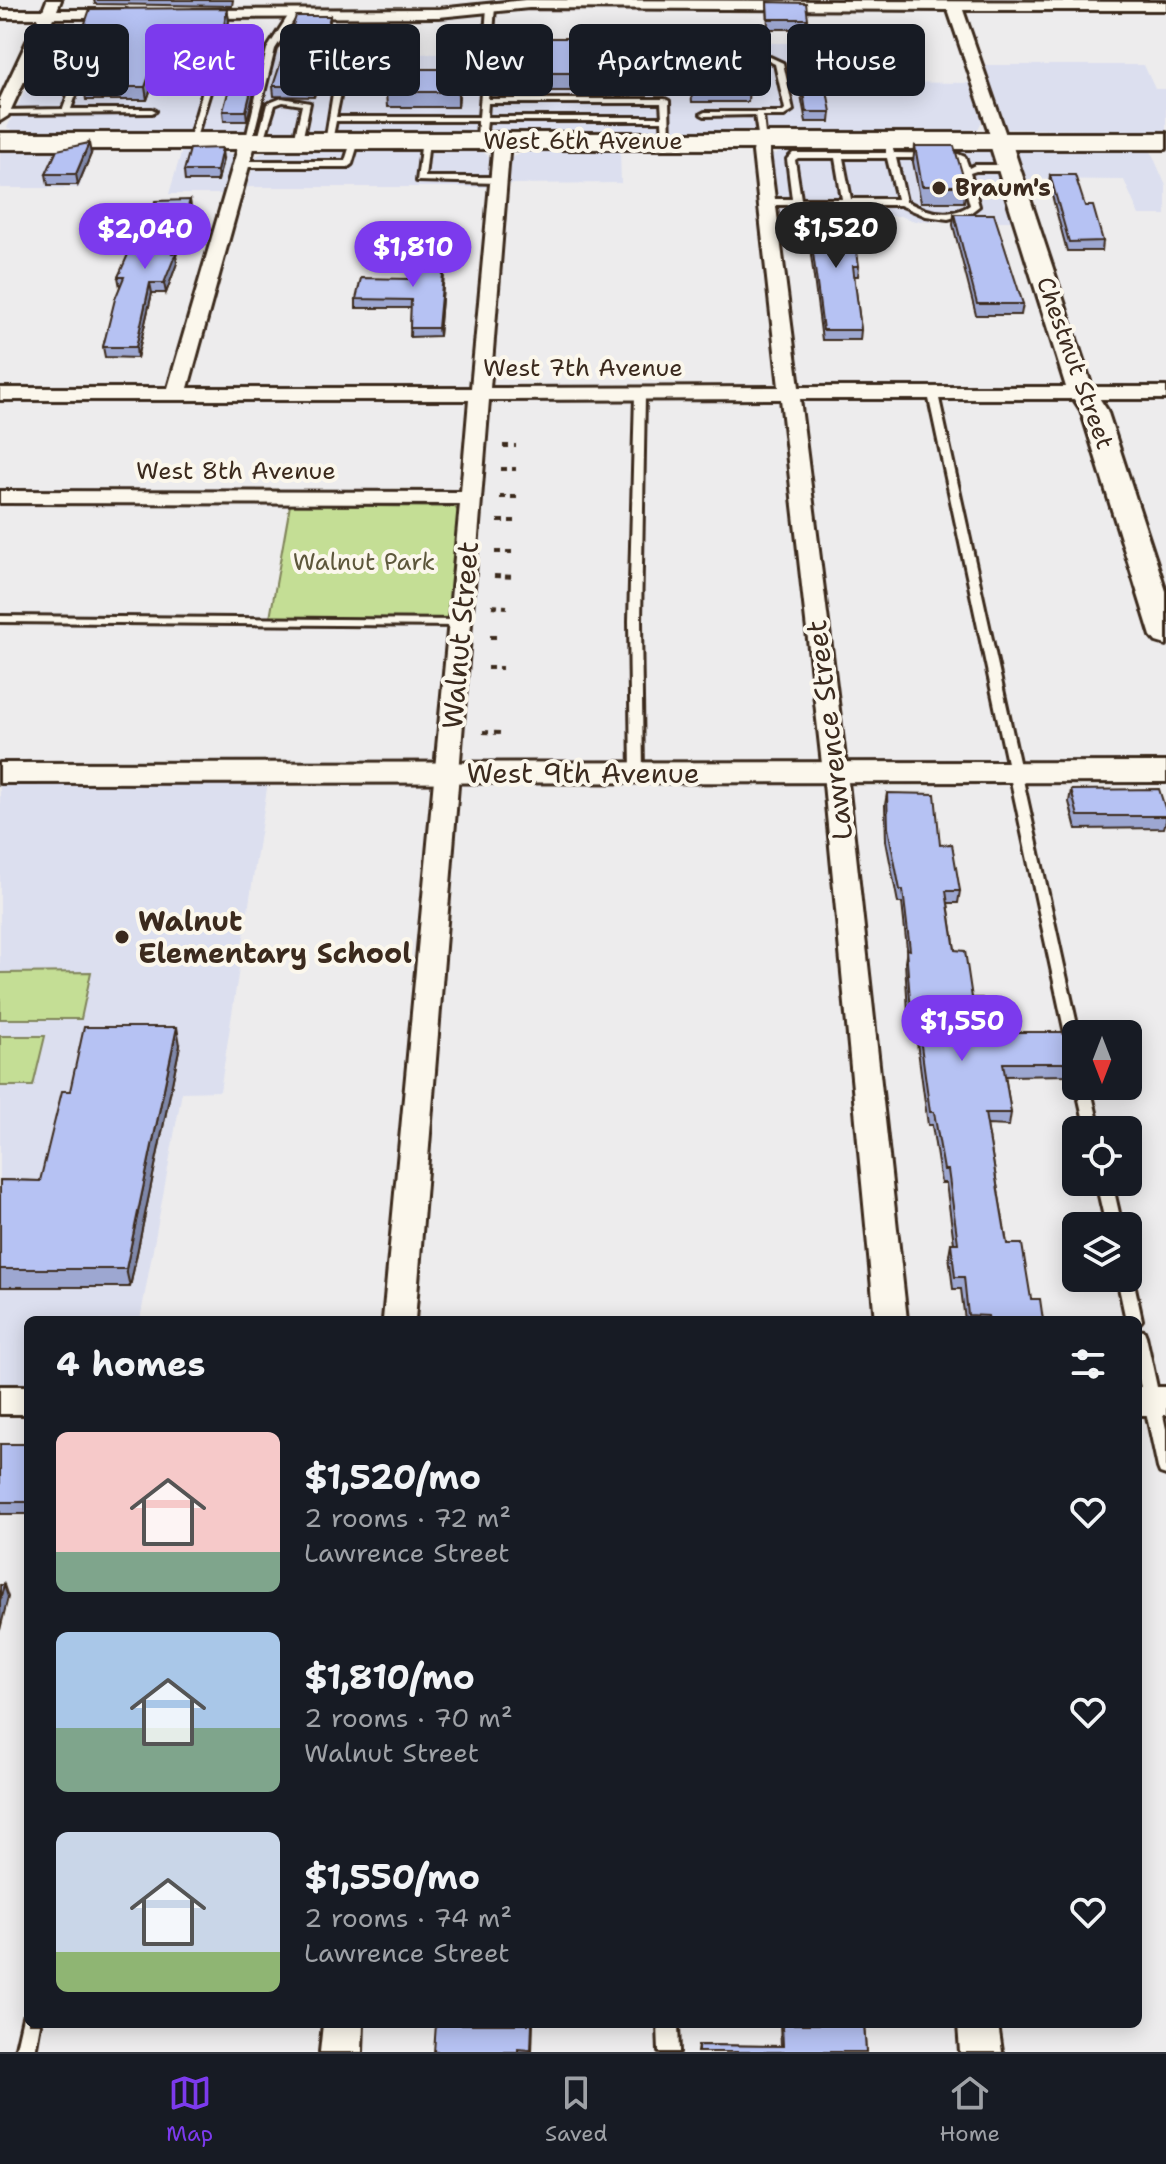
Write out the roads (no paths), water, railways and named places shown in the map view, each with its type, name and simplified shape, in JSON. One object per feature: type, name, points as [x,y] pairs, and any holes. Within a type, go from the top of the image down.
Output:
[{"type":"main road","name":"West 6th Avenue","points":[[0,141],[191,141],[250,149],[294,148],[330,130],[355,141],[425,141],[488,134],[667,130],[763,141],[889,148],[1000,141],[1166,141]]},
{"type":"street","name":"Chestnut Street","points":[[953,3],[1083,393],[1094,410],[1166,636]]},
{"type":"street","points":[[170,14],[439,13],[529,4],[1166,6]]},
{"type":"street","points":[[0,14],[51,7],[140,14]]},
{"type":"street","points":[[1,114],[51,7]]},
{"type":"street","name":"Walnut Street","points":[[399,1316],[499,180],[488,134]]},
{"type":"street","name":"Lawrence Street","points":[[763,141],[761,152],[835,773],[891,1316]]},
{"type":"street","points":[[176,394],[250,149]]},
{"type":"street","name":"West 7th Avenue","points":[[0,394],[1166,393]]},
{"type":"street","name":"West 8th Avenue","points":[[0,497],[472,498]]},
{"type":"street","name":"West 9th Avenue","points":[[0,773],[1166,772]]},
{"type":"street","points":[[0,1400],[24,1400]]},
{"type":"street","points":[[341,2052],[343,2028]]},
{"type":"street","points":[[978,2028],[981,2052]]},
{"type":"lane","points":[[490,24],[491,7]]},
{"type":"lane","points":[[250,149],[271,49],[293,15]]},
{"type":"lane","points":[[705,114],[784,114],[789,110],[779,63],[771,59]]},
{"type":"lane","points":[[422,79],[339,81],[330,130],[488,134],[484,96]]},
{"type":"lane","points":[[66,111],[71,96]]},
{"type":"lane","points":[[191,141],[205,96]]},
{"type":"lane","points":[[250,149],[271,104],[282,100],[306,103],[294,148],[348,164],[355,141]]},
{"type":"lane","points":[[484,101],[665,101],[667,130]]},
{"type":"lane","points":[[1,114],[152,111]]},
{"type":"lane","points":[[759,113],[763,141]]},
{"type":"lane","points":[[425,141],[420,179],[499,180]]},
{"type":"lane","points":[[889,148],[902,202]]},
{"type":"lane","points":[[767,202],[797,202],[847,202],[902,202],[915,210],[934,215],[958,216],[975,206],[962,159],[889,148],[839,156],[796,155],[791,159],[797,202]]},
{"type":"lane","points":[[839,156],[847,202]]},
{"type":"lane","points":[[966,172],[975,168],[1010,168]]},
{"type":"lane","points":[[933,394],[1069,1020]]},
{"type":"lane","points":[[637,774],[635,621],[640,395]]},
{"type":"lane","points":[[0,619],[461,623]]},
{"type":"lane","points":[[1128,1292],[1133,1316]]},
{"type":"lane","points":[[1142,1355],[1166,1468]]},
{"type":"lane","points":[[25,2052],[29,2028]]},
{"type":"lane","points":[[668,2028],[669,2052]]},
{"type":"place","name":"Braum's","points":[[939,188]]},
{"type":"place","name":"Walnut Elementary School","points":[[122,937]]},
{"type":"park label","name":"Walnut Park","points":[[364,562]]}]
